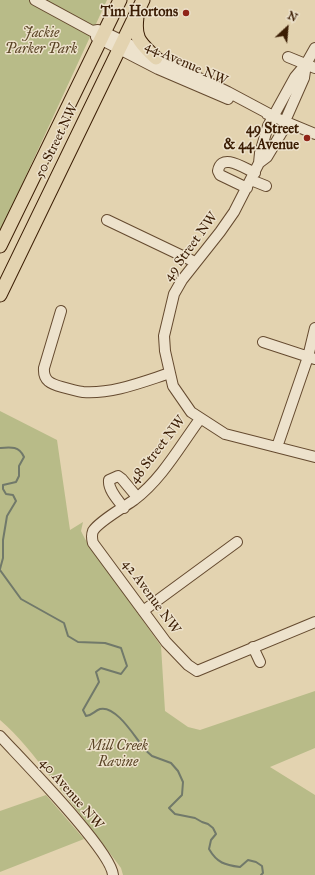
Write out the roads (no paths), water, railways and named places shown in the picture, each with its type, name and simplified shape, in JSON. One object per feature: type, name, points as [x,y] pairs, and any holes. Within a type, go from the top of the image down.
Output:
[{"type":"main road","name":"50 Street NW","points":[[0,246],[99,34],[120,0]]},
{"type":"main road","name":"50 Street NW","points":[[0,295],[141,4]]},
{"type":"main road","points":[[141,4],[136,24],[137,36],[142,45],[156,58]]},
{"type":"street","name":"44 Avenue NW","points":[[35,0],[121,45],[156,58],[228,92],[273,116]]},
{"type":"street","name":"44 Avenue NW","points":[[121,45],[158,69],[203,89],[315,134]]},
{"type":"street","points":[[288,57],[310,66],[315,48]]},
{"type":"street","name":"49 Street NW","points":[[310,66],[295,77],[273,116],[268,126],[260,153],[259,163],[234,212],[220,232],[195,262],[174,294],[164,336],[164,344],[173,386],[191,412],[200,419],[225,434],[315,456]]},
{"type":"street","name":"49 Street NW","points":[[259,163],[267,157],[282,132],[285,121],[310,66]]},
{"type":"street","points":[[251,180],[266,186]]},
{"type":"street","points":[[107,220],[195,262]]},
{"type":"street","points":[[61,311],[44,368],[43,376],[47,380],[59,386],[83,392],[103,391],[124,388],[170,373]]},
{"type":"street","points":[[277,447],[312,358],[315,328]]},
{"type":"street","points":[[263,342],[312,358]]},
{"type":"street","name":"48 Street NW","points":[[92,532],[98,524],[124,508],[148,488],[200,419]]},
{"type":"street","name":"48 Street NW","points":[[124,508],[110,488],[109,480],[118,476],[137,498]]},
{"type":"street","name":"42 Avenue NW","points":[[92,532],[91,537],[93,543],[166,642],[188,665],[198,671],[253,647]]},
{"type":"street","points":[[144,611],[236,542]]},
{"type":"street","points":[[260,662],[253,647],[315,622]]},
{"type":"street","name":"40 Avenue NW","points":[[0,736],[86,832],[109,864],[113,875]]},
{"type":"waterway","points":[[0,448],[17,449],[24,457],[19,466],[19,476],[16,482],[3,485],[3,489],[6,494],[13,495],[16,501],[7,516],[3,540],[3,558],[0,569]]},
{"type":"waterway","points":[[0,570],[21,599],[64,623],[68,636],[78,642],[105,643],[121,648],[127,666],[121,674],[101,668],[96,672],[99,682],[83,710],[86,716],[100,709],[112,711],[123,721],[141,744]]},
{"type":"waterway","points":[[143,748],[152,756],[171,763],[178,771],[183,782],[182,795],[169,808],[175,814],[195,818],[213,828],[216,834],[211,840],[209,849],[218,860],[226,864],[240,867],[248,860],[256,862],[262,866],[263,873],[261,875]]},
{"type":"place","name":"Tim Hortons","points":[[186,13]]},
{"type":"place","name":"49 Street & 44 Avenue","points":[[307,138]]},
{"type":"park label","name":"Jackie Parker Park","points":[[41,42]]},
{"type":"park label","name":"Mill Creek Ravine","points":[[118,756]]}]
